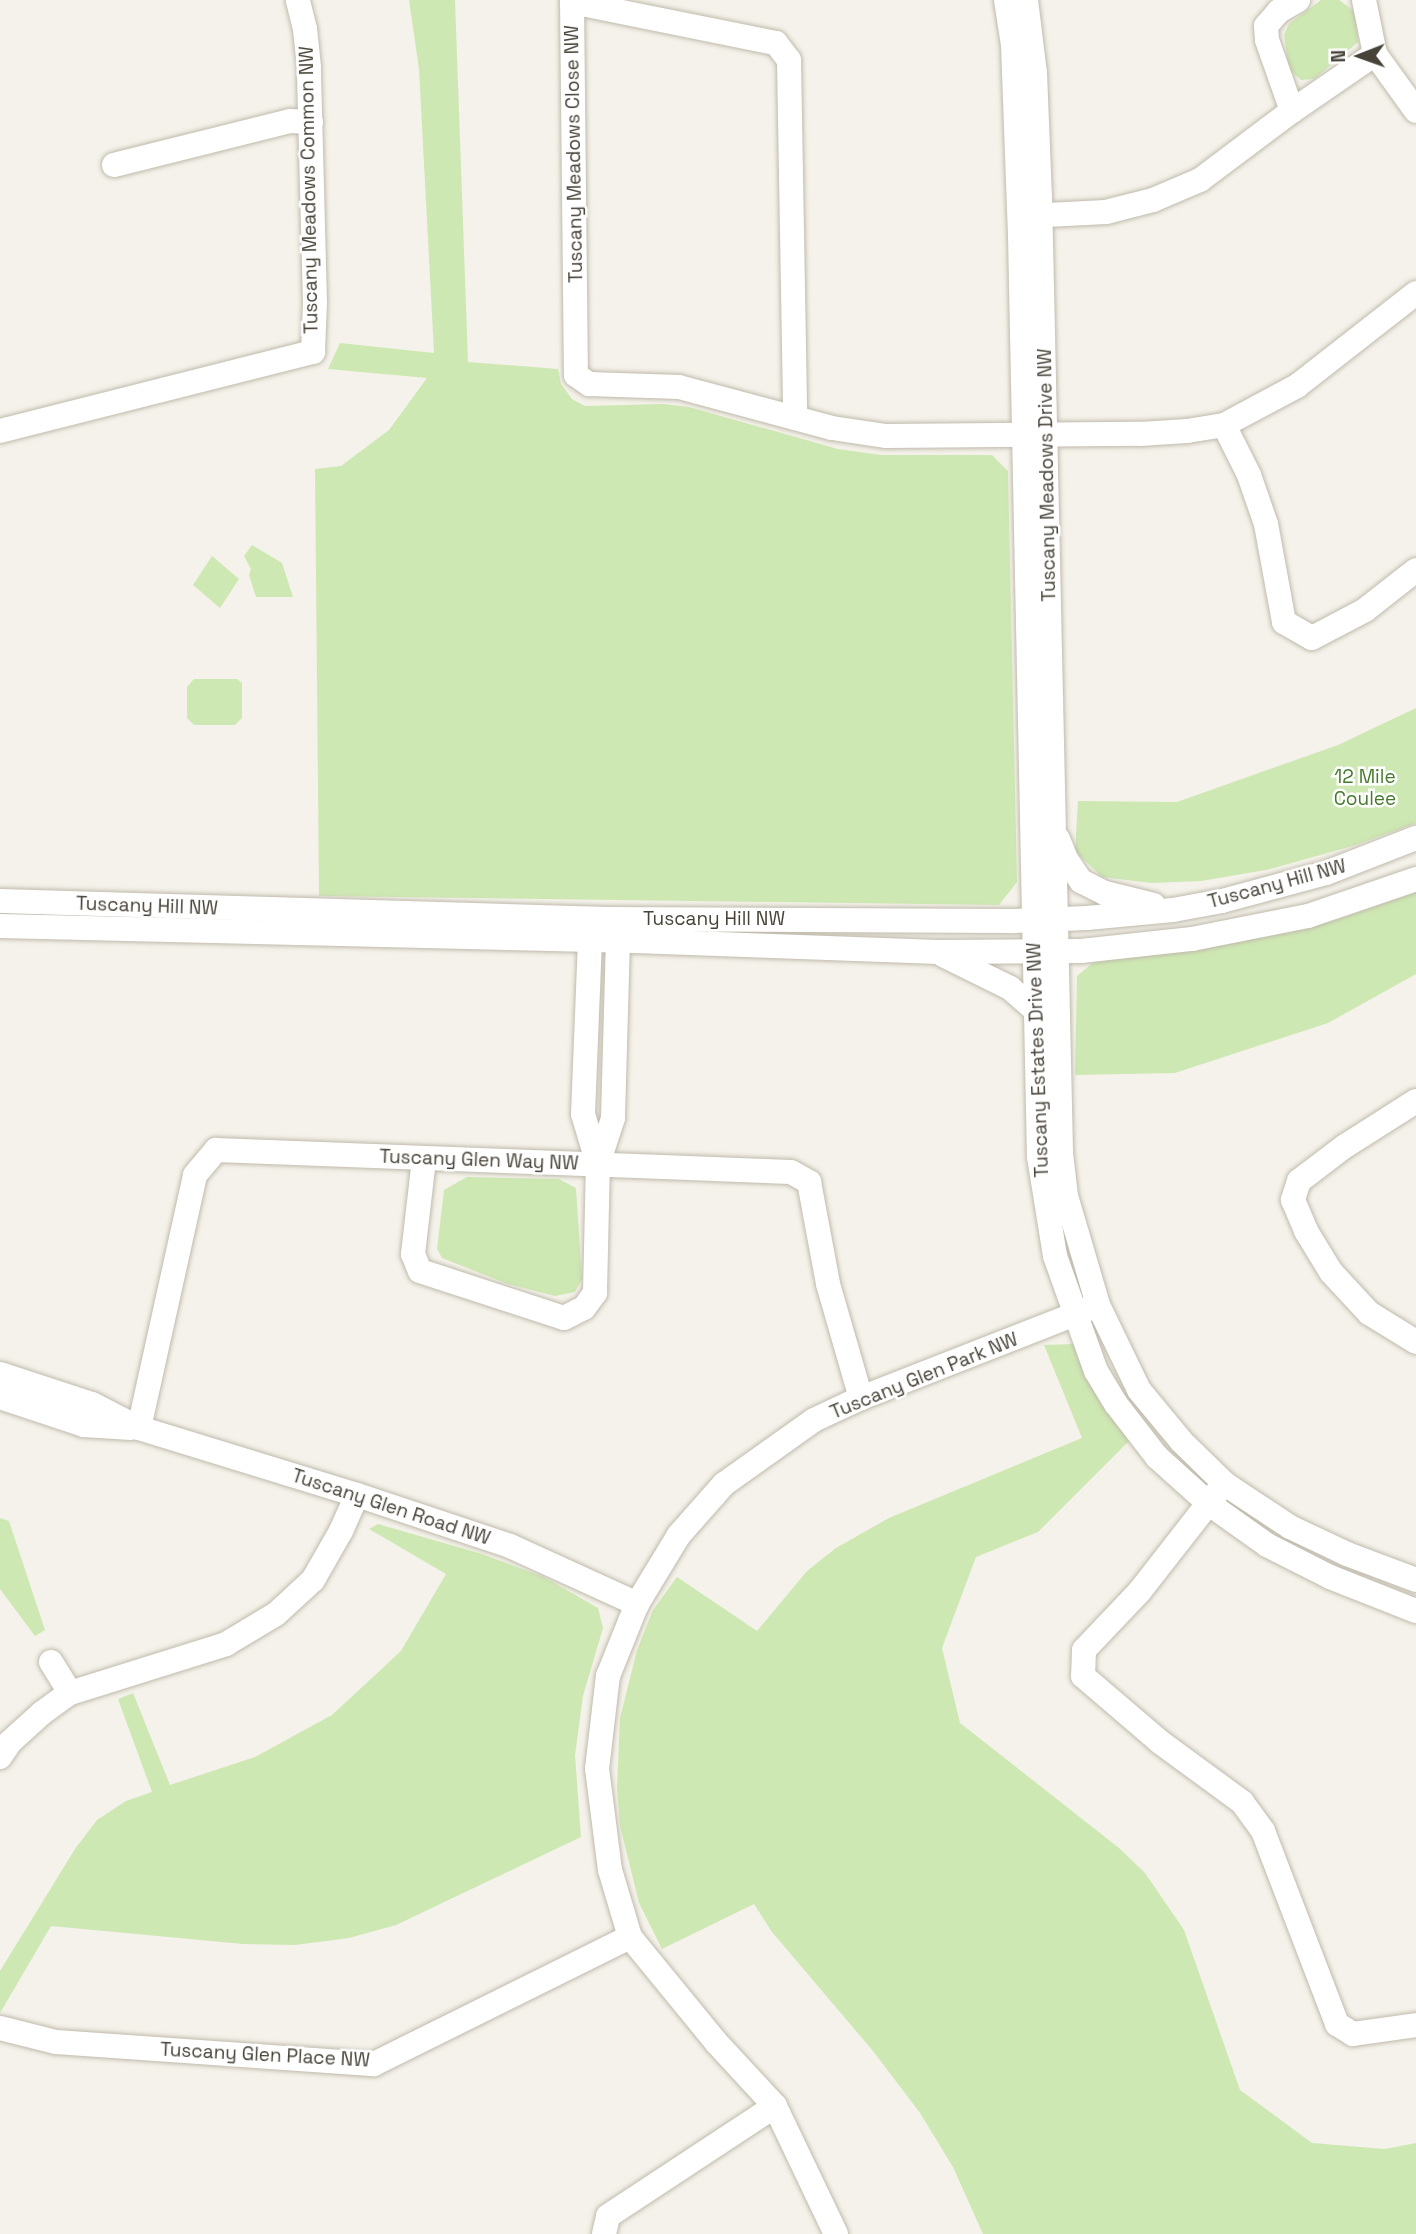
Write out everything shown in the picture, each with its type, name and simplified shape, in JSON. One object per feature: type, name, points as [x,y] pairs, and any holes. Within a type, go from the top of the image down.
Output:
[{"type":"street","name":"Tuscany Meadows Common NW","points":[[0,431],[313,352],[315,303],[309,67],[298,0]]},
{"type":"street","name":"Tuscany Meadows Drive NW","points":[[1006,0],[1030,215]]},
{"type":"street","name":"Tuscany Meadows Drive NW","points":[[1026,0],[1035,73],[1030,215],[1045,919]]},
{"type":"street","points":[[1292,111],[1267,40],[1266,26],[1279,11],[1298,0]]},
{"type":"street","points":[[1364,0],[1375,54],[1416,111]]},
{"type":"street","name":"Tuscany Meadows Close NW","points":[[795,418],[789,60],[776,43],[572,1],[576,375],[589,384],[679,387],[832,428],[886,436],[1140,434],[1224,425]]},
{"type":"street","points":[[1030,215],[1106,212],[1153,200],[1200,180],[1292,111],[1375,54]]},
{"type":"street","points":[[114,164],[289,121],[311,122]]},
{"type":"street","points":[[1416,293],[1297,386],[1224,425],[1248,475],[1266,524],[1284,622],[1312,638],[1365,610],[1416,570]]},
{"type":"street","name":"Tuscany Meadows Drive NW","points":[[1035,435],[1056,832],[1045,919]]},
{"type":"street","points":[[1056,832],[1066,859],[1081,881],[1105,893],[1173,910]]},
{"type":"street","name":"Tuscany Hill NW","points":[[612,930],[1045,919],[1173,910],[1222,901],[1326,873],[1416,838]]},
{"type":"street","name":"Tuscany Hill NW","points":[[0,901],[612,930],[938,952],[1045,951],[1144,946],[1308,916],[1416,879]]},
{"type":"street","name":"Tuscany Estates Drive NW","points":[[1045,919],[1045,951],[1066,1196],[1098,1305],[1139,1390],[1182,1441],[1224,1484],[1290,1527],[1347,1554],[1416,1580]]},
{"type":"street","name":"Tuscany Hill NW","points":[[0,926],[590,940]]},
{"type":"street","points":[[424,1159],[413,1254],[420,1271],[564,1318],[584,1308],[595,1293],[598,1164],[613,1118],[612,930],[590,940],[583,1115],[598,1164]]},
{"type":"street","name":"Tuscany Estates Drive NW","points":[[1045,951],[1035,1010],[1043,1191],[1055,1256],[1096,1371],[1116,1404],[1157,1457],[1208,1503],[1267,1545],[1330,1577],[1416,1611]]},
{"type":"street","points":[[938,952],[1010,988],[1035,1010]]},
{"type":"street","points":[[1416,1101],[1345,1146],[1299,1181],[1293,1200],[1331,1272],[1369,1313],[1416,1342]]},
{"type":"street","name":"Tuscany Glen Way NW","points":[[139,1428],[195,1175],[216,1150],[791,1172],[809,1182],[828,1284],[861,1398]]},
{"type":"street","name":"Tuscany Glen Park NW","points":[[836,2234],[775,2106],[707,2032],[630,1937],[610,1870],[597,1769],[608,1676],[637,1604],[680,1535],[724,1484],[814,1420],[861,1398],[1098,1305]]},
{"type":"street","name":"Tuscany Glen Road NW","points":[[0,1374],[92,1404],[139,1428],[357,1495],[510,1546],[637,1604]]},
{"type":"street","name":"Tuscany Glen Road NW","points":[[0,1397],[84,1425],[139,1428]]},
{"type":"street","points":[[1224,1484],[1140,1591],[1084,1650],[1083,1676],[1160,1742],[1242,1802],[1263,1831],[1337,2024],[1353,2034],[1416,2025]]},
{"type":"street","points":[[0,1757],[41,1713],[70,1693],[226,1644],[276,1614],[313,1580],[341,1531],[357,1495]]},
{"type":"street","points":[[51,1662],[70,1693]]},
{"type":"street","name":"Tuscany Glen Place NW","points":[[0,2028],[56,2042],[374,2064],[630,1937]]},
{"type":"street","points":[[604,2234],[608,2216],[775,2106]]},
{"type":"green space","points":[[409,0],[455,0],[468,362],[558,369],[561,384],[572,399],[585,406],[662,404],[689,407],[838,449],[881,455],[992,455],[1008,471],[1017,882],[999,905],[319,896],[315,469],[341,466],[389,430],[427,378],[328,369],[340,343],[434,353],[419,69]]},
{"type":"green space","points":[[1321,0],[1339,0],[1354,11],[1358,42],[1314,79],[1301,80],[1289,69],[1284,35],[1289,24]]},
{"type":"green space","points":[[252,545],[282,563],[293,597],[256,597],[249,575],[251,569],[244,556]]},
{"type":"green space","points":[[212,556],[239,579],[220,608],[193,585]]},
{"type":"green space","points":[[194,679],[237,679],[242,683],[242,718],[235,725],[194,725],[187,718],[187,687]]},
{"type":"green space","name":"12 Mile Coulee","points":[[1416,708],[1416,823],[1356,845],[1266,870],[1201,881],[1151,883],[1102,877],[1075,851],[1078,801],[1177,802],[1338,745]]},
{"type":"green space","points":[[1416,892],[1416,974],[1328,1023],[1175,1073],[1075,1075],[1077,976],[1094,962],[1269,935],[1342,918]]},
{"type":"green space","points":[[467,1177],[559,1179],[576,1188],[582,1279],[575,1292],[555,1296],[508,1284],[442,1258],[437,1249],[444,1190]]},
{"type":"green space","points":[[1073,1344],[1134,1436],[1038,1532],[976,1557],[942,1648],[960,1723],[1119,1848],[1145,1873],[1184,1930],[1240,2090],[1312,2143],[1385,2149],[1416,2143],[1416,2234],[983,2234],[953,2167],[920,2113],[873,2051],[772,1932],[754,1904],[662,1949],[639,1903],[620,1826],[617,1788],[620,1718],[637,1650],[653,1610],[677,1577],[757,1631],[807,1571],[836,1548],[889,1518],[1082,1438],[1044,1345]]},
{"type":"green space","points":[[0,1518],[9,1521],[45,1630],[35,1636],[0,1589]]},
{"type":"green space","points":[[378,1524],[482,1554],[544,1577],[598,1608],[603,1628],[583,1696],[575,1755],[581,1837],[396,1925],[349,1938],[295,1945],[243,1944],[51,1926],[0,2013],[0,1971],[75,1849],[97,1820],[126,1801],[152,1792],[118,1699],[133,1693],[170,1785],[255,1757],[332,1715],[401,1651],[446,1574],[369,1529]]}]
